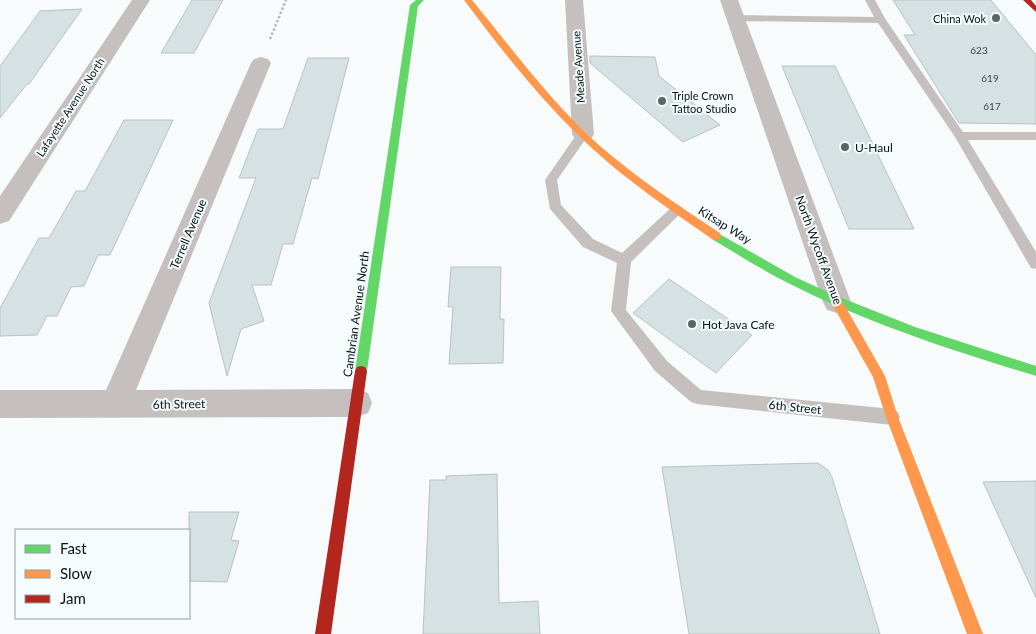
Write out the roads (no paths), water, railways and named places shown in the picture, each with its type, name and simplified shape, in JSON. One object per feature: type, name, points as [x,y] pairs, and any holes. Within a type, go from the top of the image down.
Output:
[{"type":"street","name":"Lafayette Avenue North","points":[[0,215],[141,0]]},
{"type":"street","name":"Cambrian Avenue North","points":[[323,634],[414,5],[420,0]]},
{"type":"street","name":"Kitsap Way","points":[[468,0],[527,72],[582,134],[622,170],[748,256],[837,302],[955,347],[1036,371]]},
{"type":"street","name":"Meade Avenue","points":[[574,0],[582,134]]},
{"type":"street","points":[[1027,0],[1036,10]]},
{"type":"street","name":"North Wycoff Avenue","points":[[733,9],[837,302],[879,376],[892,417],[975,634]]},
{"type":"street","name":"Terrell Avenue","points":[[116,404],[261,63]]},
{"type":"street","name":"6th Street","points":[[0,404],[357,403]]},
{"type":"lane","points":[[870,0],[881,20],[960,136],[1036,264]]},
{"type":"lane","points":[[733,9],[881,20]]},
{"type":"lane","points":[[582,134],[551,180],[555,206],[588,243],[624,260],[678,210]]},
{"type":"lane","points":[[960,136],[1036,136]]},
{"type":"lane","name":"6th Street","points":[[624,260],[618,310],[661,366],[697,397],[892,417]]},
{"type":"place","name":"China Wok","points":[[996,18]]},
{"type":"place","name":"Triple Crown Tattoo Studio","points":[[662,101]]},
{"type":"place","name":"U-Haul","points":[[845,147]]},
{"type":"place","name":"Hot Java Cafe","points":[[692,324]]}]
